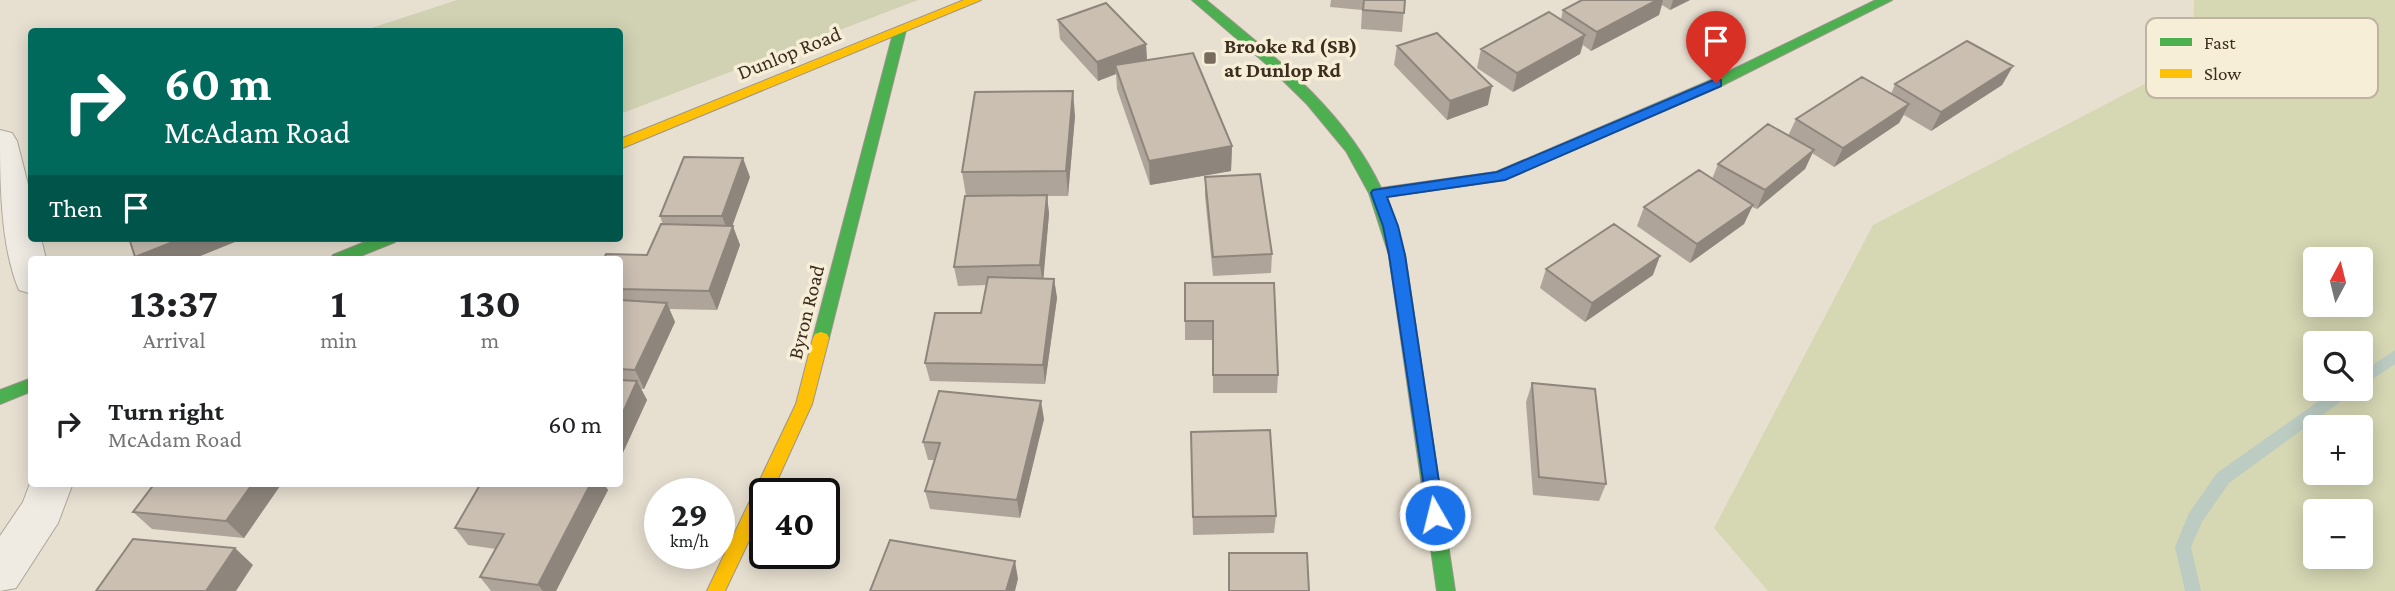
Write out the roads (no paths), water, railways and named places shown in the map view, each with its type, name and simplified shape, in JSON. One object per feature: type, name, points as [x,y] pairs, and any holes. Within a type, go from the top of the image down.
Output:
[{"type":"street","name":"Dunlop Road","points":[[623,143],[975,0]]},
{"type":"street","points":[[1198,0],[1315,101],[1343,136],[1378,193],[1391,226],[1397,255],[1446,591]]},
{"type":"street","points":[[1378,193],[1499,177],[1716,83],[1886,0]]},
{"type":"street","name":"Byron Road","points":[[716,591],[804,404],[900,30]]},
{"type":"street","points":[[0,141],[28,263]]},
{"type":"street","points":[[345,256],[380,242]]},
{"type":"street","points":[[0,397],[28,386]]},
{"type":"street","points":[[0,574],[43,510],[50,487]]},
{"type":"waterway","points":[[2373,372],[2395,356]]},
{"type":"waterway","points":[[2193,591],[2183,547],[2195,518],[2223,478],[2331,401]]},
{"type":"place","name":"Brooke Rd (SB) at Dunlop Rd","points":[[1210,58]]}]
